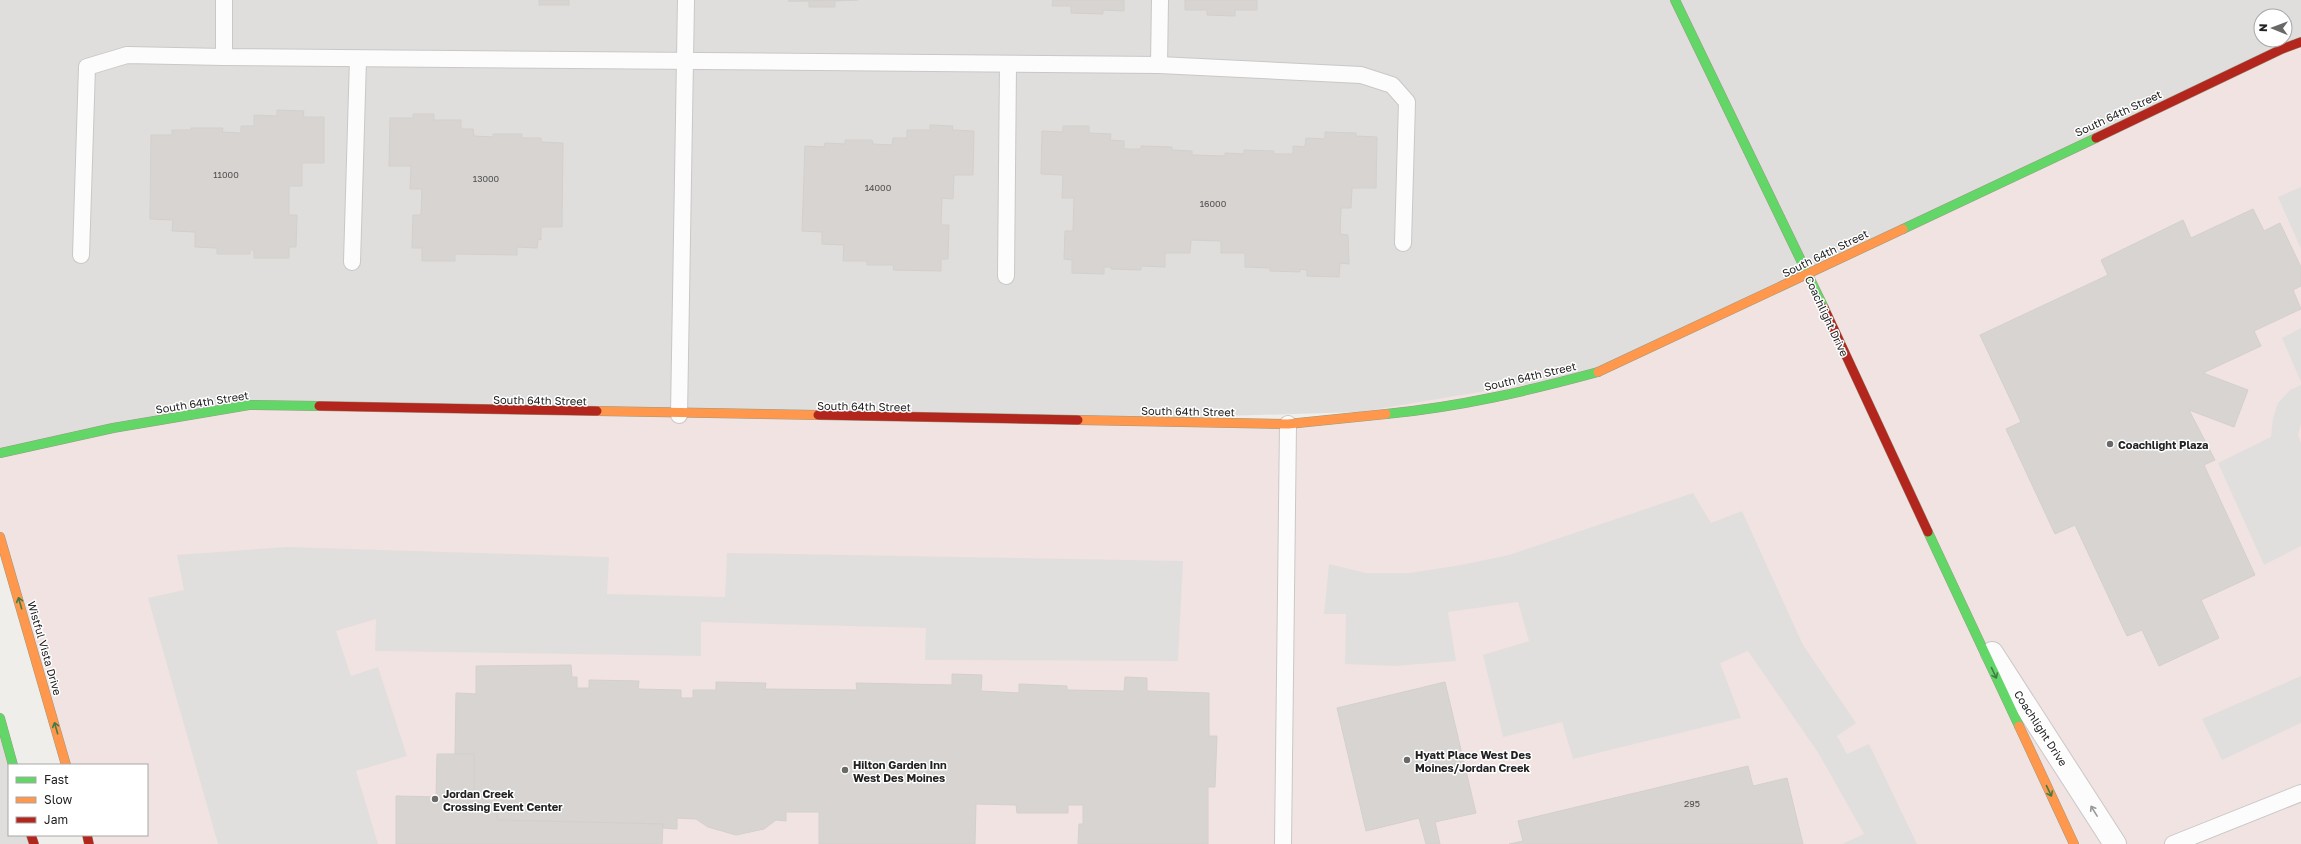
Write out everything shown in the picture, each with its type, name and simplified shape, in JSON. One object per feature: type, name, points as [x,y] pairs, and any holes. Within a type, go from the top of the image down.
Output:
[{"type":"street","name":"Coachlight Drive","points":[[1675,0],[1808,275],[2074,844]]},
{"type":"street","name":"South 64th Street","points":[[0,453],[113,428],[250,405],[679,415],[1288,424],[1425,410],[1508,396],[1599,372],[1808,275],[2282,48],[2301,42]]},
{"type":"street","name":"Wistful Vista Drive","points":[[0,537],[66,764]]},
{"type":"street","name":"Coachlight Drive","points":[[1966,613],[2115,844]]},
{"type":"street","points":[[0,718],[13,764]]},
{"type":"lane","points":[[224,0],[224,58]]},
{"type":"lane","points":[[679,415],[686,0]]},
{"type":"lane","points":[[1159,65],[1160,0]]},
{"type":"lane","points":[[80,255],[87,68],[127,55],[224,58],[1159,65],[1361,75],[1392,84],[1407,102],[1403,243]]},
{"type":"lane","points":[[352,262],[358,59]]},
{"type":"lane","points":[[1006,276],[1008,64]]},
{"type":"lane","points":[[1283,844],[1288,424]]},
{"type":"lane","points":[[2173,844],[2301,793]]},
{"type":"shaded area","points":[[0,0],[2301,0],[2301,42],[2293,46],[2293,8],[2253,8],[2253,48],[2288,48],[1599,372],[1425,410],[0,453]]},
{"type":"shaded area","points":[[2301,42],[2301,844],[89,844],[87,836],[148,836],[148,764],[66,764],[0,537],[0,453],[249,405],[1288,424],[1599,372],[2288,48],[2293,48],[2293,46]]},
{"type":"shaded area","points":[[2301,187],[2301,249],[2278,197]]},
{"type":"shaded area","points":[[2301,328],[2301,382],[2282,338]]},
{"type":"shaded area","points":[[2301,385],[2301,424],[2298,435],[2301,443],[2301,546],[2264,565],[2218,463],[2271,437],[2273,418],[2278,403],[2290,390]]},
{"type":"shaded area","points":[[1693,493],[1711,523],[1742,511],[1803,645],[1856,723],[1837,736],[1847,754],[1869,744],[1917,844],[1842,844],[1864,834],[1819,754],[1748,651],[1720,663],[1741,718],[1573,759],[1562,722],[1503,737],[1483,655],[1529,641],[1518,602],[1448,612],[1456,661],[1395,666],[1345,664],[1346,614],[1324,614],[1329,564],[1366,573],[1410,573],[1461,565],[1509,555]]},
{"type":"shaded area","points":[[286,547],[609,557],[607,594],[725,597],[727,553],[1183,561],[1178,661],[925,660],[926,628],[701,622],[701,656],[375,651],[376,619],[336,631],[351,676],[378,667],[407,756],[356,771],[378,844],[218,844],[148,598],[184,590],[177,555]]},
{"type":"shaded area","points":[[2301,676],[2301,723],[2222,760],[2202,719]]},
{"type":"shaded area","points":[[0,718],[9,764],[8,836],[31,836],[34,844],[0,844]]},
{"type":"building","points":[[539,0],[569,0],[569,5],[539,5]]},
{"type":"building","points":[[858,0],[835,1],[835,7],[809,7],[809,1],[788,1]]},
{"type":"building","points":[[1053,0],[1124,0],[1124,11],[1103,10],[1103,14],[1071,13],[1071,6],[1052,6]]},
{"type":"building","points":[[1185,0],[1257,0],[1257,10],[1235,10],[1235,16],[1207,15],[1207,10],[1185,10]]},
{"type":"building","points":[[277,110],[304,111],[303,117],[324,117],[324,163],[302,163],[302,186],[289,186],[289,215],[297,215],[296,247],[289,247],[289,258],[254,258],[254,250],[250,250],[250,254],[217,254],[217,248],[195,247],[195,232],[172,231],[173,220],[150,219],[151,135],[172,135],[172,130],[191,130],[191,128],[223,128],[222,132],[241,133],[241,126],[254,126],[254,115],[277,116]]},
{"type":"building","points":[[413,114],[434,114],[434,120],[461,120],[461,129],[473,129],[474,136],[493,137],[493,134],[522,134],[522,138],[541,138],[541,142],[563,143],[562,227],[541,227],[541,240],[538,239],[537,248],[517,247],[517,255],[455,254],[455,261],[422,261],[422,248],[412,248],[413,215],[421,215],[422,189],[410,189],[411,166],[389,166],[390,118],[413,118]]},
{"type":"building","points":[[930,125],[953,126],[952,130],[974,131],[973,175],[954,175],[953,199],[942,198],[941,225],[949,225],[948,259],[941,259],[941,271],[893,270],[894,265],[867,265],[867,261],[843,261],[844,245],[822,244],[822,232],[802,231],[805,146],[824,147],[825,143],[845,144],[845,140],[872,140],[873,144],[892,145],[893,138],[907,138],[907,130],[930,130]]},
{"type":"building","points":[[1063,126],[1089,126],[1089,133],[1111,134],[1110,140],[1124,141],[1124,149],[1141,149],[1141,146],[1172,147],[1172,150],[1192,151],[1192,155],[1225,156],[1225,153],[1244,154],[1244,150],[1274,151],[1274,154],[1293,154],[1293,146],[1305,147],[1306,138],[1325,139],[1325,132],[1356,133],[1356,136],[1377,137],[1376,188],[1352,188],[1351,208],[1341,208],[1340,234],[1348,235],[1349,264],[1340,263],[1339,277],[1307,276],[1307,270],[1300,269],[1300,272],[1270,271],[1270,268],[1245,267],[1245,253],[1221,253],[1221,241],[1191,240],[1190,253],[1165,253],[1165,267],[1141,266],[1141,270],[1111,269],[1111,267],[1104,267],[1104,274],[1072,273],[1072,260],[1064,259],[1065,231],[1073,231],[1074,198],[1062,198],[1063,175],[1041,174],[1042,131],[1063,132]]},
{"type":"building","name":"Coachlight Plaza","points":[[2253,209],[2264,231],[2280,223],[2301,267],[2301,286],[2293,290],[2301,309],[2254,331],[2261,346],[2203,373],[2248,390],[2234,427],[2189,410],[2215,460],[2204,465],[2255,575],[2201,600],[2219,638],[2159,666],[2142,630],[2127,636],[2075,525],[2055,534],[2006,429],[2021,422],[1980,335],[2108,275],[2101,260],[2183,220],[2191,238]]},
{"type":"building","name":"Hilton Garden Inn West Des Moines","points":[[571,665],[572,677],[577,677],[577,688],[589,688],[589,680],[639,681],[638,689],[681,690],[681,698],[693,698],[693,690],[716,690],[716,682],[766,683],[765,689],[857,690],[856,683],[952,685],[952,674],[982,675],[981,691],[1019,693],[1019,684],[1067,686],[1067,690],[1124,691],[1125,677],[1147,678],[1147,691],[1209,693],[1209,736],[1217,736],[1215,787],[1208,787],[1208,844],[1078,844],[1079,824],[1083,824],[1083,805],[1068,805],[1068,813],[1017,813],[1016,805],[976,804],[975,844],[819,844],[819,812],[786,812],[786,821],[776,820],[764,829],[736,835],[708,827],[696,819],[677,818],[677,829],[663,828],[663,824],[497,820],[497,802],[474,802],[474,754],[455,754],[456,693],[476,694],[476,666]]},
{"type":"building","name":"Hyatt Place West Des Moines/Jordan Creek","points":[[1445,682],[1476,813],[1435,822],[1440,844],[1426,844],[1419,818],[1366,831],[1337,708]]},
{"type":"building","name":"Jordan Creek Crossing Event Center","points":[[437,754],[474,754],[474,802],[497,802],[497,820],[663,824],[662,844],[396,844],[396,796],[436,797]]},
{"type":"building","points":[[1748,766],[1753,786],[1787,778],[1803,844],[1509,844],[1523,841],[1518,821]]},
{"type":"traffic: fast","points":[[1675,0],[1824,308]]},
{"type":"traffic: fast","points":[[1903,229],[2096,138]]},
{"type":"traffic: fast","points":[[1386,414],[1493,398],[1598,372]]},
{"type":"traffic: fast","points":[[0,453],[113,428],[249,405],[319,406]]},
{"type":"traffic: fast","points":[[1928,532],[2019,726]]},
{"type":"traffic: fast","points":[[0,718],[13,764]]},
{"type":"traffic: slow","points":[[1598,372],[1903,229]]},
{"type":"traffic: slow","points":[[597,411],[818,415]]},
{"type":"traffic: slow","points":[[1078,420],[1288,424],[1386,414]]},
{"type":"traffic: slow","points":[[0,537],[66,764]]},
{"type":"traffic: slow","points":[[2019,726],[2074,844]]},
{"type":"traffic: jam","points":[[2096,138],[2282,49],[2301,42]]},
{"type":"traffic: jam","points":[[1824,308],[1928,532]]},
{"type":"traffic: jam","points":[[319,406],[597,411]]},
{"type":"traffic: jam","points":[[818,415],[1078,420]]},
{"type":"traffic: jam","points":[[31,836],[34,844]]},
{"type":"traffic: jam","points":[[87,836],[89,844]]},
{"type":"place","name":"Coachlight Plaza","points":[[2110,444]]},
{"type":"place","name":"Hyatt Place West Des Moines/Jordan Creek","points":[[1407,760]]},
{"type":"place","name":"Hilton Garden Inn West Des Moines","points":[[845,770]]},
{"type":"place","name":"Jordan Creek Crossing Event Center","points":[[435,799]]}]
